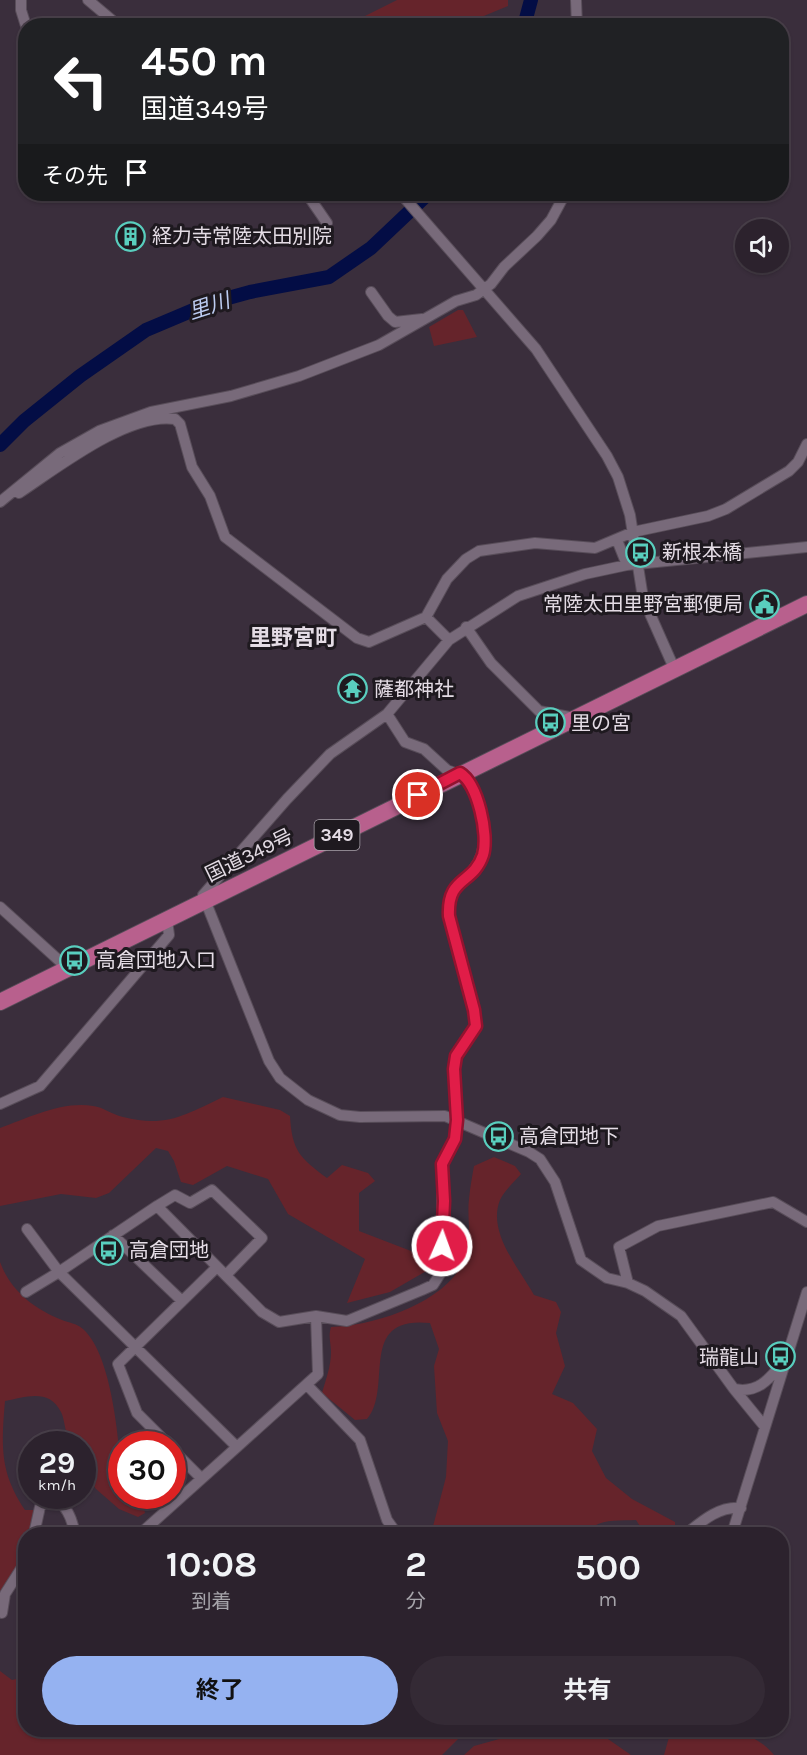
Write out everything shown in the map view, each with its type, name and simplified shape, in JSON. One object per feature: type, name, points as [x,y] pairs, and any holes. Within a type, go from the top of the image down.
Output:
[{"type":"highway","name":"国道349号","points":[[0,1002],[460,773],[807,604]]},
{"type":"street","points":[[21,0],[24,18]]},
{"type":"street","points":[[88,0],[109,18]]},
{"type":"street","points":[[576,0],[577,18]]},
{"type":"street","points":[[313,201],[327,223]]},
{"type":"street","points":[[407,201],[536,349],[607,456],[625,496],[633,532],[632,565]]},
{"type":"street","points":[[0,503],[23,482],[75,444],[138,416],[231,396],[299,376],[379,345],[482,288],[544,228],[561,201]]},
{"type":"street","points":[[371,292],[395,322],[425,319]]},
{"type":"street","points":[[138,416],[167,417],[175,419],[180,424],[192,467],[210,496],[225,537],[357,638],[369,642],[426,617],[447,579],[466,559],[479,551],[535,543],[595,548],[633,532],[708,516],[726,509],[789,471],[798,462],[807,444]]},
{"type":"street","points":[[0,503],[81,450],[127,429],[167,417]]},
{"type":"street","points":[[0,490],[23,482]]},
{"type":"street","points":[[617,540],[632,565],[643,598],[674,668]]},
{"type":"street","points":[[765,1427],[681,1316],[628,1283],[607,1278],[581,1260],[555,1182],[540,1159],[445,1116],[360,1117],[340,1114],[308,1100],[279,1078],[269,1061],[204,900],[206,890],[330,754],[387,714],[448,640],[518,596],[585,574],[632,565],[807,547]]},
{"type":"street","points":[[426,617],[448,640]]},
{"type":"street","points":[[466,627],[491,663],[539,711],[574,718]]},
{"type":"street","points":[[157,1206],[217,1267],[271,1318],[279,1322],[316,1316],[347,1321],[422,1290],[439,1278],[442,1270],[444,1201],[442,1164],[455,1139],[457,1120],[454,1082],[456,1056],[476,1026],[474,1010],[449,916],[448,903],[455,886],[477,865],[483,854],[484,839],[476,796],[468,778],[460,773],[447,770],[424,749],[405,742],[387,714]]},
{"type":"street","points":[[0,907],[64,965],[65,970]]},
{"type":"street","points":[[0,1104],[40,1086],[169,935],[167,920]]},
{"type":"street","points":[[26,1292],[175,1195],[189,1203],[212,1190],[262,1238],[226,1275]]},
{"type":"street","points":[[628,1283],[619,1247],[658,1226],[773,1202],[807,1222]]},
{"type":"street","points":[[27,1228],[59,1272],[137,1346],[237,1447]]},
{"type":"street","points":[[113,1235],[182,1301]]},
{"type":"street","points":[[155,1431],[136,1413],[118,1364],[217,1267]]},
{"type":"street","points":[[734,1527],[807,1292]]},
{"type":"street","points":[[148,1527],[318,1374],[320,1366],[316,1316]]},
{"type":"street","points":[[734,1389],[751,1390],[762,1386],[785,1360]]},
{"type":"street","points":[[307,1385],[360,1440],[387,1520],[392,1527]]},
{"type":"street","points":[[186,1463],[201,1478]]},
{"type":"street","points":[[36,1527],[40,1507],[51,1497],[59,1500],[67,1510],[73,1527]]},
{"type":"street","points":[[694,1527],[728,1507],[741,1508]]},
{"type":"street","points":[[2,1613],[5,1594],[18,1574]]},
{"type":"shaded area","points":[[397,0],[508,0],[508,6],[479,18],[361,18]]},
{"type":"shaded area","points":[[458,310],[463,310],[477,337],[434,346],[429,327]]},
{"type":"shaded area","points":[[223,1097],[280,1110],[290,1116],[293,1138],[299,1153],[327,1178],[342,1165],[368,1173],[375,1181],[359,1193],[359,1231],[411,1251],[428,1270],[390,1292],[347,1303],[365,1259],[288,1214],[268,1179],[227,1166],[193,1185],[181,1182],[168,1151],[156,1148],[109,1193],[96,1198],[61,1194],[0,1206],[0,1128],[45,1111],[81,1105],[97,1107],[119,1116],[138,1120],[164,1120],[186,1114]]},
{"type":"shaded area","points":[[494,1157],[515,1166],[521,1174],[500,1200],[497,1212],[498,1225],[506,1249],[534,1295],[556,1302],[561,1312],[556,1333],[565,1366],[552,1394],[573,1403],[597,1429],[592,1451],[606,1478],[632,1499],[675,1522],[675,1527],[640,1527],[636,1520],[602,1523],[593,1527],[433,1527],[446,1477],[448,1441],[437,1413],[434,1366],[439,1349],[430,1323],[407,1324],[393,1330],[385,1342],[381,1356],[378,1390],[374,1406],[367,1419],[355,1420],[322,1393],[330,1362],[331,1327],[370,1322],[412,1307],[448,1283],[461,1268],[469,1244],[470,1187],[474,1166]]},
{"type":"shaded area","points":[[0,1262],[10,1281],[24,1297],[42,1310],[80,1327],[94,1342],[109,1383],[117,1431],[108,1431],[108,1499],[96,1489],[96,1431],[66,1431],[62,1414],[56,1404],[44,1397],[29,1396],[5,1401],[3,1446],[7,1471],[18,1499],[18,1509],[36,1510],[37,1527],[18,1527],[18,1571],[0,1603]]},
{"type":"shaded area","points":[[119,1509],[144,1509],[145,1513],[138,1517]]},
{"type":"shaded area","points":[[0,1671],[12,1680],[18,1679],[18,1737],[460,1737],[442,1755],[0,1755]]},
{"type":"shaded area","points":[[507,1737],[605,1737],[631,1755],[464,1755],[474,1746]]},
{"type":"shaded area","points":[[669,1737],[750,1737],[764,1745],[774,1755],[664,1755]]},
{"type":"waterway","name":"里川","points":[[526,18],[531,0]]},
{"type":"waterway","name":"里川","points":[[0,445],[24,421],[80,376],[146,330],[210,303],[250,292],[329,277],[371,248],[421,201]]},
{"type":"place","name":"経力寺常陸太田別院","points":[[131,236]]},
{"type":"place","name":"新根本橋","points":[[641,552]]},
{"type":"place","name":"常陸太田里野宮郵便局","points":[[764,604]]},
{"type":"place","name":"薩都神社","points":[[353,689]]},
{"type":"place","name":"里の宮","points":[[550,723]]},
{"type":"place","name":"高倉団地入口","points":[[75,960]]},
{"type":"place","name":"高倉団地下","points":[[498,1136]]},
{"type":"place","name":"高倉団地","points":[[108,1250]]},
{"type":"place","name":"瑞龍山","points":[[780,1357]]},
{"type":"district","name":"里野宮町","points":[[293,637]]},
{"type":"route","points":[[418,795],[460,773],[468,778],[476,796],[484,839],[483,854],[477,865],[473,872],[455,886],[448,903],[449,916],[474,1010],[476,1026],[456,1056],[454,1069],[457,1120],[455,1139],[442,1164],[441,1175],[444,1201],[441,1224],[442,1246]]}]
